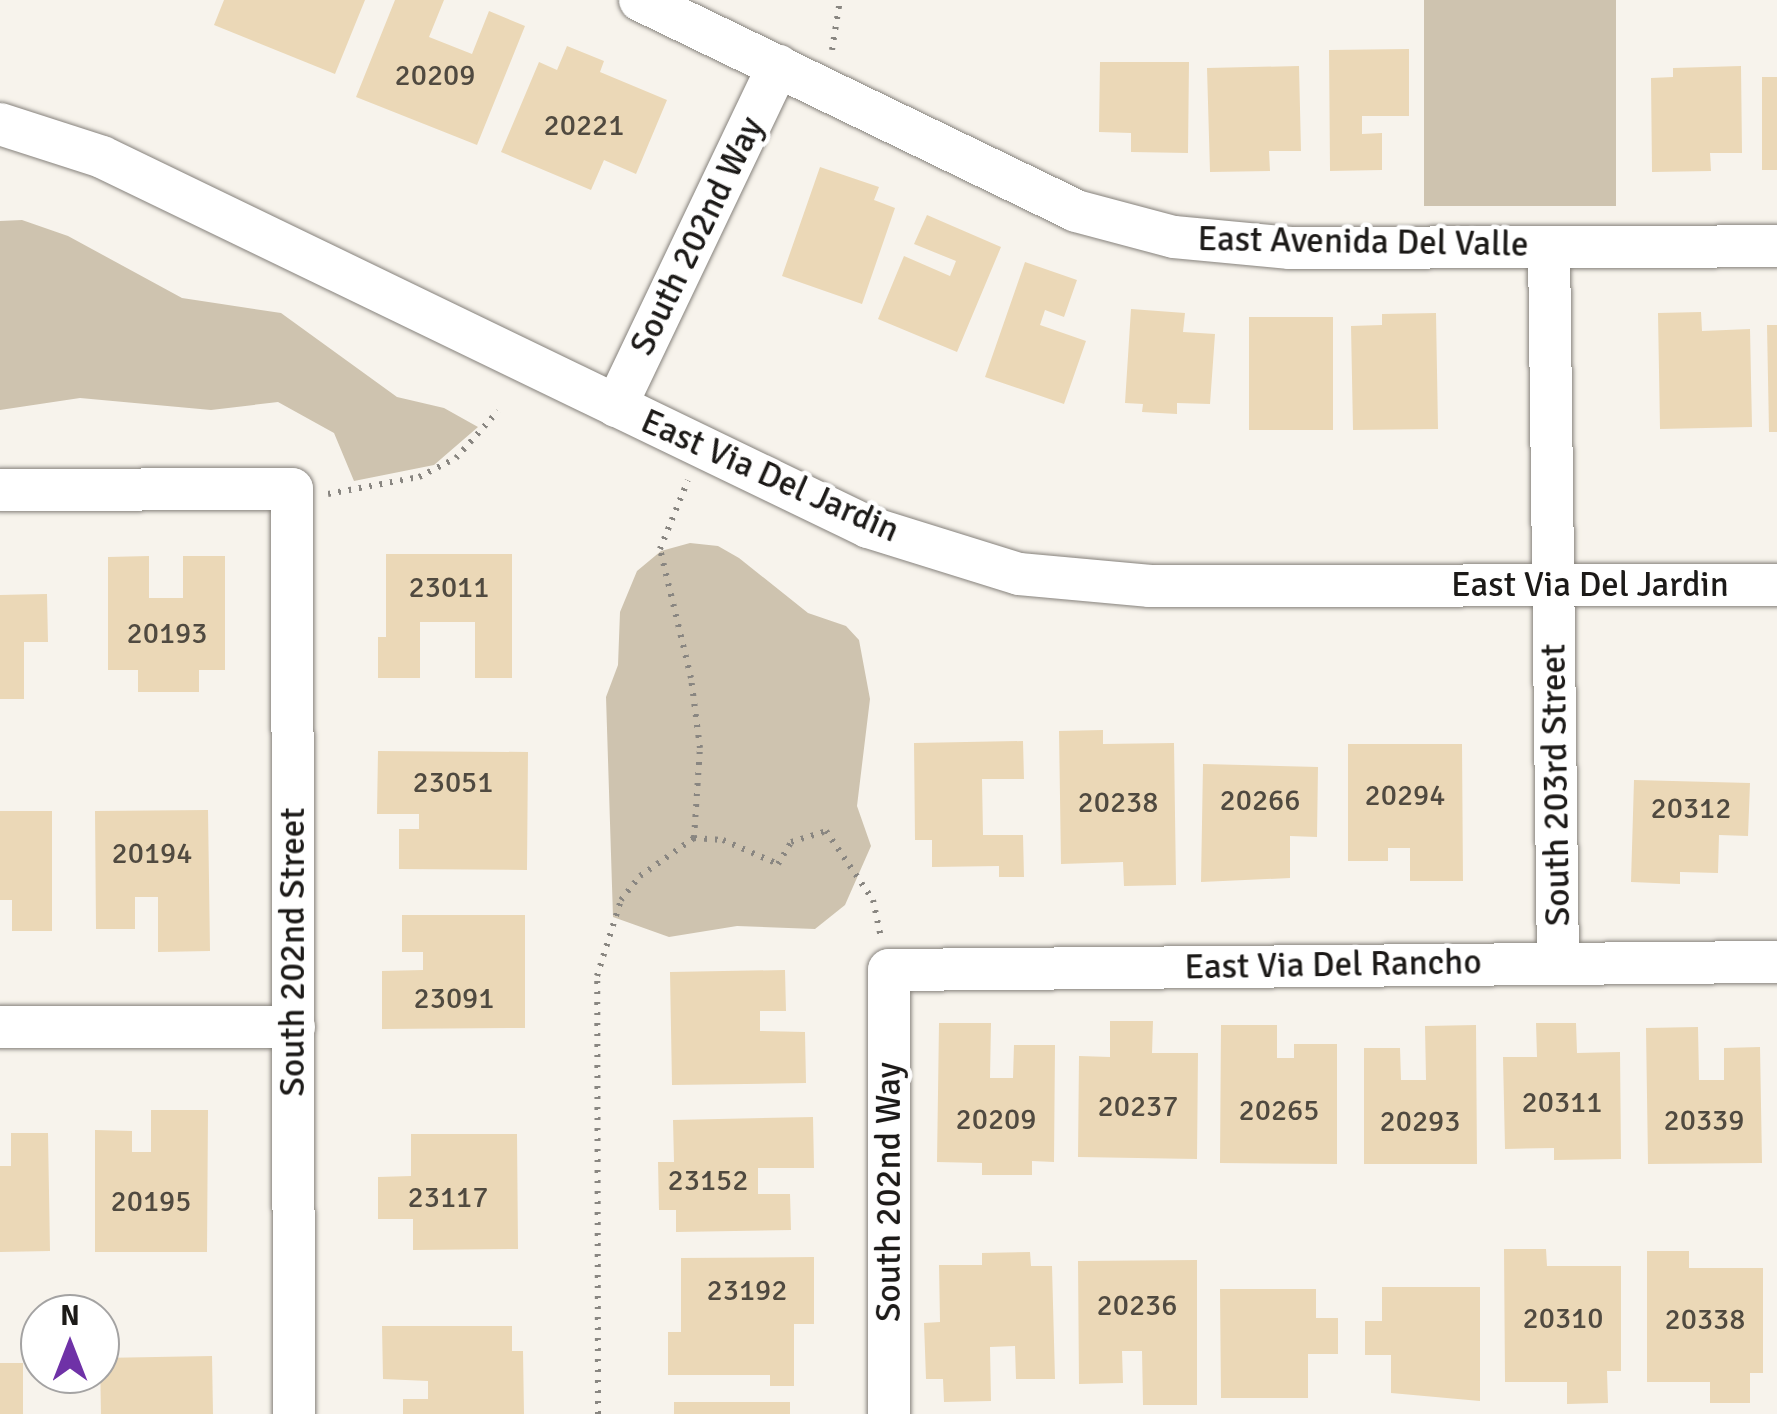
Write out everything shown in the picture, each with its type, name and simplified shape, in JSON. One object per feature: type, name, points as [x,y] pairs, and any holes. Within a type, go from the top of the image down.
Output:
[{"type":"street","name":"East Avenida Del Valle","points":[[640,0],[1076,211],[1174,237],[1290,248],[1777,246]]},
{"type":"street","name":"South 202nd Way","points":[[616,406],[778,66]]},
{"type":"street","name":"East Via Del Jardin","points":[[0,124],[102,158],[868,527],[1020,574],[1150,586],[1777,585]]},
{"type":"street","name":"South 203rd Street","points":[[1549,247],[1558,963]]},
{"type":"street","points":[[0,490],[292,489]]},
{"type":"street","name":"South 202nd Street","points":[[292,489],[294,1414]]},
{"type":"street","name":"East Via Del Rancho","points":[[889,970],[1777,962]]},
{"type":"street","name":"South 202nd Way","points":[[889,970],[889,1414]]},
{"type":"street","points":[[0,1027],[294,1027]]},
{"type":"path","points":[[832,50],[840,0]]},
{"type":"path","points":[[292,489],[336,494],[420,477],[456,458],[498,412]]},
{"type":"path","points":[[694,838],[698,730],[660,549],[704,448]]},
{"type":"path","points":[[598,1414],[597,976],[621,900],[640,876],[694,838],[723,840],[778,864],[791,842],[826,832],[842,846],[873,900],[889,970]]},
{"type":"shaded area","points":[[1424,0],[1616,0],[1616,206],[1424,206]]},
{"type":"shaded area","points":[[22,220],[68,236],[182,298],[281,313],[397,397],[444,408],[478,427],[434,465],[354,481],[334,433],[278,402],[211,410],[80,398],[0,410],[0,221]]},
{"type":"shaded area","points":[[690,543],[718,546],[739,558],[808,613],[846,626],[859,640],[870,699],[857,806],[871,846],[845,905],[815,929],[737,926],[669,937],[613,917],[606,697],[618,665],[620,612],[637,571],[661,551]]},
{"type":"building","points":[[224,0],[365,0],[335,74],[214,25]]},
{"type":"building","points":[[395,0],[444,0],[429,37],[472,54],[489,11],[525,26],[477,145],[356,97]]},
{"type":"building","points":[[567,46],[604,61],[600,72],[667,100],[636,174],[604,160],[591,190],[501,152],[539,62],[557,70]]},
{"type":"building","points":[[1409,49],[1409,116],[1362,116],[1362,134],[1382,133],[1382,170],[1330,171],[1329,50]]},
{"type":"building","points":[[1100,62],[1189,62],[1188,153],[1131,152],[1131,133],[1099,132]]},
{"type":"building","points":[[1299,66],[1301,151],[1269,151],[1270,171],[1210,172],[1207,68]]},
{"type":"building","points":[[1741,66],[1742,153],[1710,153],[1711,171],[1652,172],[1651,78],[1673,77],[1673,68]]},
{"type":"building","points":[[1762,77],[1777,77],[1777,170],[1762,170]]},
{"type":"building","points":[[820,167],[879,187],[874,200],[895,208],[862,304],[782,276]]},
{"type":"building","points":[[927,215],[1001,247],[957,352],[878,319],[904,256],[950,276],[956,261],[914,244]]},
{"type":"building","points":[[1025,262],[1077,280],[1064,317],[1045,310],[1040,325],[1086,341],[1064,404],[985,377]]},
{"type":"building","points":[[1131,309],[1185,313],[1183,332],[1215,334],[1210,404],[1177,403],[1177,414],[1142,412],[1143,404],[1125,403]]},
{"type":"building","points":[[1701,312],[1702,331],[1750,329],[1752,427],[1660,429],[1658,313]]},
{"type":"building","points":[[1436,313],[1438,429],[1353,430],[1351,326],[1382,325],[1382,314]]},
{"type":"building","points":[[1249,317],[1333,317],[1333,430],[1249,430]]},
{"type":"building","points":[[1767,325],[1777,325],[1777,432],[1769,432]]},
{"type":"building","points":[[386,554],[512,554],[512,678],[475,678],[475,622],[420,622],[420,678],[378,678],[378,637],[386,637]]},
{"type":"building","points":[[149,556],[149,598],[183,598],[183,556],[225,556],[225,670],[199,670],[199,692],[138,692],[138,670],[108,670],[108,557]]},
{"type":"building","points":[[47,594],[48,642],[24,642],[24,699],[0,699],[0,595]]},
{"type":"building","points":[[1103,730],[1103,744],[1174,743],[1176,885],[1124,886],[1123,862],[1061,864],[1059,731]]},
{"type":"building","points":[[1023,741],[1024,779],[982,779],[983,835],[1023,835],[1024,877],[999,877],[999,866],[932,867],[932,840],[915,840],[914,743]]},
{"type":"building","points":[[1348,744],[1462,744],[1463,881],[1410,881],[1410,848],[1388,848],[1388,861],[1348,861]]},
{"type":"building","points":[[378,751],[528,752],[527,870],[399,869],[399,829],[419,829],[419,814],[377,814]]},
{"type":"building","points":[[1203,764],[1318,767],[1317,837],[1290,836],[1290,878],[1201,882]]},
{"type":"building","points":[[1634,780],[1750,783],[1748,836],[1719,835],[1718,873],[1680,872],[1680,884],[1631,882]]},
{"type":"building","points":[[208,810],[210,951],[158,952],[158,897],[135,897],[135,929],[96,929],[95,811]]},
{"type":"building","points":[[0,811],[52,811],[52,931],[12,931],[12,900],[0,900]]},
{"type":"building","points":[[402,915],[525,915],[525,1028],[382,1029],[382,971],[423,970],[423,952],[402,952]]},
{"type":"building","points":[[785,970],[786,1011],[760,1011],[760,1031],[805,1032],[806,1083],[672,1085],[670,972]]},
{"type":"building","points":[[1110,1021],[1153,1021],[1152,1053],[1198,1053],[1197,1159],[1078,1157],[1079,1056],[1110,1057]]},
{"type":"building","points":[[939,1023],[991,1023],[990,1078],[1013,1078],[1014,1045],[1055,1045],[1054,1162],[1032,1161],[1032,1175],[982,1175],[982,1163],[937,1162]]},
{"type":"building","points":[[1536,1023],[1576,1023],[1577,1053],[1620,1052],[1621,1159],[1554,1160],[1554,1148],[1505,1149],[1503,1057],[1537,1057]]},
{"type":"building","points":[[1221,1025],[1277,1025],[1277,1058],[1294,1058],[1294,1044],[1337,1044],[1337,1164],[1220,1163]]},
{"type":"building","points":[[1476,1025],[1477,1164],[1364,1164],[1364,1048],[1400,1048],[1401,1080],[1426,1080],[1425,1026]]},
{"type":"building","points":[[1698,1027],[1699,1080],[1724,1080],[1724,1048],[1760,1047],[1762,1163],[1648,1164],[1646,1028]]},
{"type":"building","points":[[151,1110],[208,1110],[207,1252],[95,1252],[95,1130],[132,1131],[132,1152],[151,1152]]},
{"type":"building","points":[[813,1117],[814,1168],[758,1168],[758,1194],[790,1194],[791,1230],[676,1232],[676,1210],[659,1210],[658,1162],[674,1162],[673,1120]]},
{"type":"building","points":[[11,1133],[48,1133],[50,1251],[0,1252],[0,1166],[11,1166]]},
{"type":"building","points":[[411,1134],[517,1134],[518,1249],[413,1250],[413,1219],[378,1219],[378,1177],[411,1176]]},
{"type":"building","points":[[1504,1249],[1546,1249],[1547,1266],[1621,1266],[1621,1371],[1607,1371],[1608,1403],[1567,1404],[1567,1382],[1505,1382]]},
{"type":"building","points":[[1647,1251],[1689,1251],[1689,1268],[1763,1268],[1763,1373],[1750,1373],[1750,1403],[1710,1403],[1710,1382],[1647,1382]]},
{"type":"building","points":[[1030,1252],[1031,1266],[1052,1266],[1055,1379],[1016,1379],[1015,1346],[990,1347],[991,1401],[944,1402],[943,1379],[926,1379],[924,1323],[940,1322],[939,1265],[982,1265],[982,1253]]},
{"type":"building","points":[[814,1257],[814,1324],[794,1324],[794,1386],[770,1386],[770,1375],[668,1375],[668,1332],[681,1332],[681,1258]]},
{"type":"building","points":[[1197,1260],[1197,1405],[1143,1405],[1142,1351],[1122,1351],[1123,1383],[1079,1384],[1078,1261]]},
{"type":"building","points":[[1382,1287],[1480,1287],[1480,1401],[1391,1393],[1391,1355],[1365,1355],[1365,1321],[1382,1321]]},
{"type":"building","points":[[1220,1289],[1316,1289],[1316,1318],[1338,1318],[1338,1354],[1308,1354],[1308,1398],[1221,1398]]},
{"type":"building","points":[[382,1326],[512,1326],[512,1351],[523,1351],[524,1414],[403,1414],[403,1399],[428,1399],[428,1381],[383,1379]]},
{"type":"building","points":[[212,1356],[213,1414],[101,1414],[101,1394],[120,1394],[120,1358]]},
{"type":"building","points":[[0,1363],[20,1363],[23,1414],[0,1414]]},
{"type":"building","points":[[674,1402],[790,1402],[790,1414],[674,1414]]}]
